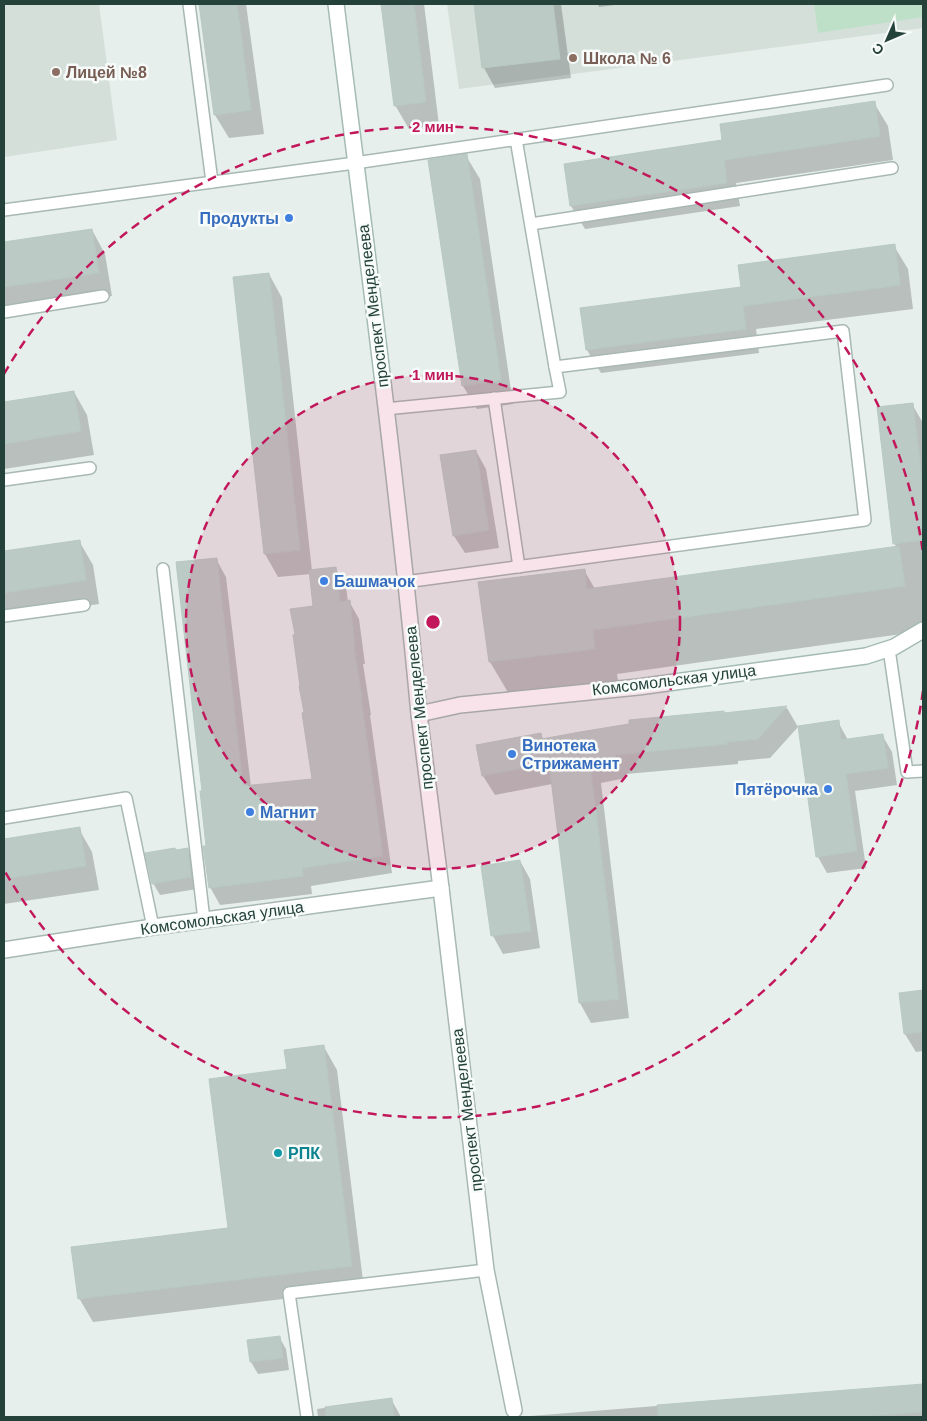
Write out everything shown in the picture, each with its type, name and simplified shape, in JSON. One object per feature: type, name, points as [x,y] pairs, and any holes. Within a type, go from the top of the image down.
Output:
[{"type":"street","name":"проспект Менделеева","points":[[336,4],[486,1270],[515,1414]]},
{"type":"street","name":"Комсомольская улица","points":[[419,714],[460,705],[638,687],[866,656],[900,644],[923,630]]},
{"type":"street","name":"Комсомольская улица","points":[[4,950],[153,927],[441,888]]},
{"type":"lane","points":[[188,4],[212,182]]},
{"type":"lane","points":[[4,210],[355,163],[887,85]]},
{"type":"lane","points":[[385,409],[560,392],[516,139]]},
{"type":"lane","points":[[531,224],[892,168]]},
{"type":"lane","points":[[4,312],[103,296]]},
{"type":"lane","points":[[405,582],[865,520],[843,331],[555,367]]},
{"type":"lane","points":[[494,398],[519,567]]},
{"type":"lane","points":[[4,480],[90,468]]},
{"type":"lane","points":[[163,569],[204,920]]},
{"type":"lane","points":[[4,616],[84,605]]},
{"type":"lane","points":[[888,649],[907,772],[923,771]]},
{"type":"lane","points":[[4,818],[126,798],[153,927]]},
{"type":"lane","points":[[307,1417],[289,1293],[486,1270]]},
{"type":"shaded area","name":"Лицей №8","points":[[4,4],[99,4],[117,140],[4,157]]},
{"type":"shaded area","name":"Школа № 6","points":[[447,4],[923,4],[923,28],[459,89]]},
{"type":"green space","points":[[814,4],[923,4],[923,17],[818,33]]},
{"type":"building","points":[[199,4],[237,4],[251,110],[214,115]]},
{"type":"building","points":[[381,4],[414,4],[426,102],[394,106]]},
{"type":"building","points":[[474,4],[553,4],[560,59],[482,68]]},
{"type":"building","points":[[875,101],[880,136],[724,160],[727,183],[570,206],[564,164],[722,140],[720,124]]},
{"type":"building","points":[[467,154],[501,380],[462,386],[428,160]]},
{"type":"building","points":[[92,229],[99,273],[4,287],[4,242]]},
{"type":"building","points":[[895,244],[900,285],[743,306],[746,329],[586,350],[580,308],[741,287],[738,265]]},
{"type":"building","points":[[269,273],[300,550],[264,554],[233,277]]},
{"type":"building","points":[[74,391],[81,431],[4,444],[4,402]]},
{"type":"building","points":[[913,403],[923,488],[923,540],[893,544],[877,407]]},
{"type":"building","points":[[476,450],[489,530],[453,536],[440,455]]},
{"type":"building","points":[[80,540],[86,580],[4,593],[4,551]]},
{"type":"building","points":[[899,546],[905,586],[593,630],[595,649],[489,662],[478,582],[585,569],[587,589]]},
{"type":"building","points":[[217,558],[243,786],[312,779],[302,713],[304,712],[293,635],[295,634],[290,609],[313,606],[309,570],[336,567],[340,602],[350,600],[354,647],[383,856],[302,868],[303,876],[209,888],[203,846],[206,846],[200,791],[202,791],[176,562]]},
{"type":"building","points":[[787,706],[758,739],[727,742],[727,744],[615,755],[616,759],[590,763],[619,999],[579,1003],[549,763],[482,776],[476,745],[541,733],[542,739],[629,724],[629,720]]},
{"type":"building","name":"Пятёрочка","points":[[839,720],[841,740],[883,734],[888,768],[846,774],[857,851],[816,857],[798,726]]},
{"type":"building","points":[[80,827],[86,866],[4,879],[4,839]]},
{"type":"building","points":[[175,848],[176,850],[188,848],[191,877],[152,884],[145,853]]},
{"type":"building","points":[[520,860],[531,931],[491,936],[481,866]]},
{"type":"building","points":[[923,990],[923,1032],[904,1034],[899,993]]},
{"type":"building","name":"РПК","points":[[324,1045],[352,1266],[78,1299],[71,1247],[228,1228],[209,1079],[287,1069],[284,1050]]},
{"type":"building","points":[[280,1336],[283,1358],[250,1362],[247,1340]]},
{"type":"building","points":[[923,1384],[923,1412],[853,1417],[658,1417],[657,1405]]},
{"type":"building","points":[[392,1398],[394,1417],[326,1417],[325,1407]]},
{"type":"place","name":"Школа № 6","points":[[573,58]]},
{"type":"place","name":"Лицей №8","points":[[56,72]]},
{"type":"place","name":"Продукты","points":[[289,218]]},
{"type":"place","name":"Башмачок","points":[[324,581]]},
{"type":"place","name":"Винотека Стрижамент","points":[[512,754]]},
{"type":"place","name":"Пятёрочка","points":[[828,789]]},
{"type":"place","name":"Магнит","points":[[250,812]]},
{"type":"place","name":"РПК","points":[[278,1153]]}]
